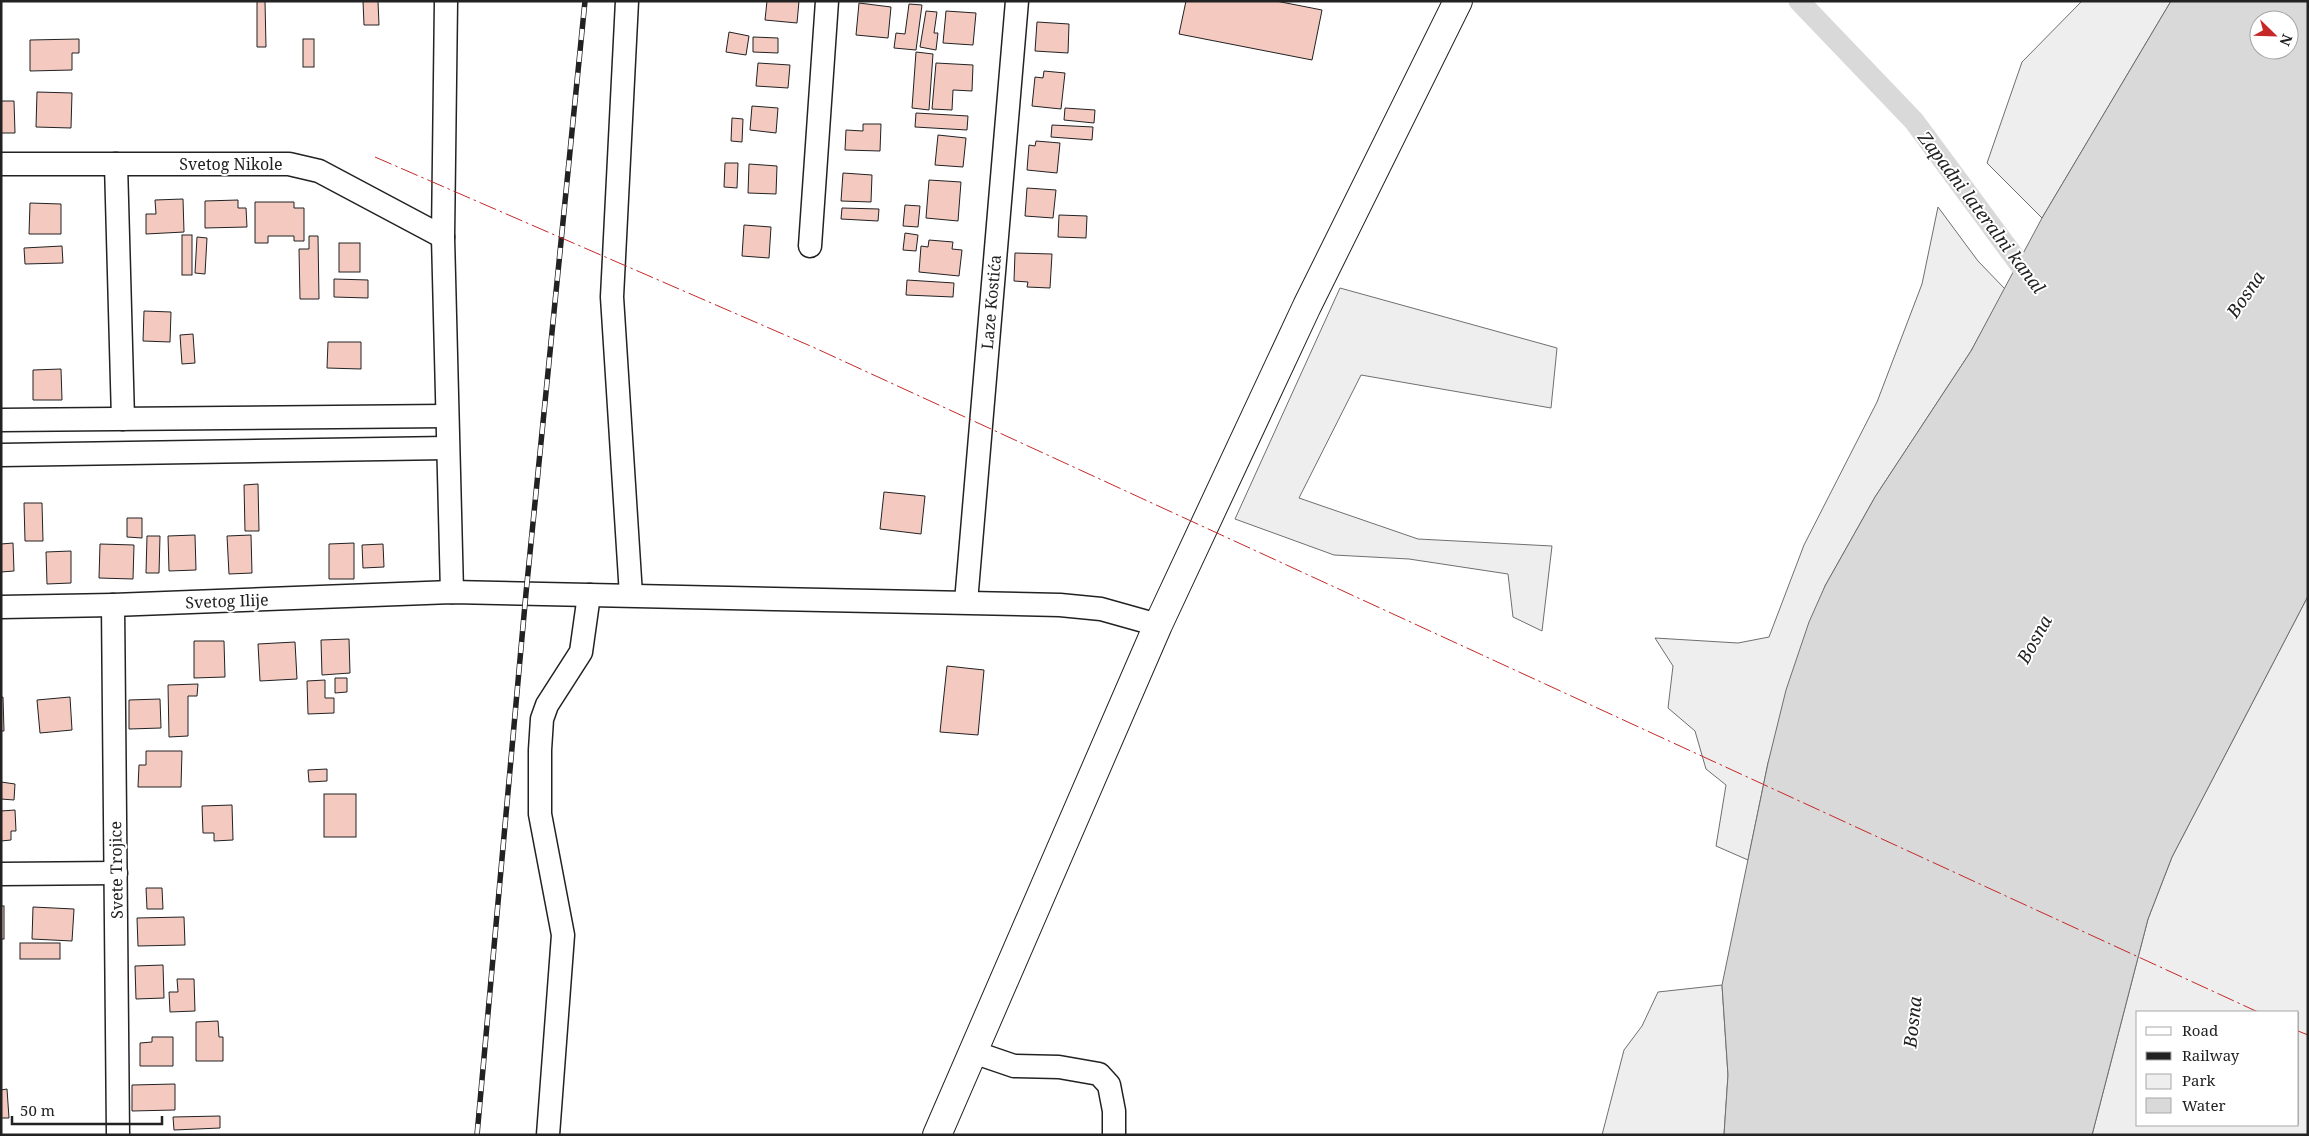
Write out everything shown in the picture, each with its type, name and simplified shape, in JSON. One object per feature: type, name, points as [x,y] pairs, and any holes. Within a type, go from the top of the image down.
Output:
[{"type":"main road","points":[[937,1135],[1158,625],[1307,306],[1458,1]]},
{"type":"street","points":[[446,1],[443,237],[446,416],[452,592]]},
{"type":"street","points":[[627,1],[612,297],[631,596]]},
{"type":"street","points":[[810,246],[827,1]]},
{"type":"street","name":"Laze Kostića","points":[[966,602],[1017,1]]},
{"type":"street","name":"Svetog Nikole","points":[[1,164],[289,164],[319,171],[443,237]]},
{"type":"street","points":[[116,164],[122,419]]},
{"type":"street","points":[[1,420],[446,416]]},
{"type":"street","points":[[1,455],[447,448]]},
{"type":"street","name":"Svetog Ilije","points":[[1,607],[113,605],[452,592],[1060,604],[1101,609],[1158,625]]},
{"type":"street","points":[[548,1135],[563,935],[540,814],[540,743],[542,719],[581,652],[589,595]]},
{"type":"street","name":"Svete Trojice","points":[[113,605],[118,1135]]},
{"type":"street","points":[[1,874],[116,873]]},
{"type":"street","points":[[973,1052],[1014,1066],[1059,1067],[1099,1074],[1108,1085],[1114,1111],[1114,1135]]},
{"type":"green space","points":[[2082,1],[2171,1],[2042,218],[1987,163],[2022,62]]},
{"type":"green space","points":[[1938,207],[1978,261],[2005,289],[1971,351],[1875,497],[1825,586],[1768,763],[1748,860],[1716,846],[1726,785],[1706,769],[1695,731],[1668,708],[1673,666],[1655,638],[1738,643],[1769,637],[1804,545],[1877,402],[1922,284]]},
{"type":"green space","points":[[1340,288],[1557,348],[1551,408],[1361,375],[1299,498],[1418,539],[1552,546],[1542,631],[1513,617],[1508,574],[1409,559],[1334,555],[1235,519]]},
{"type":"green space","points":[[2308,596],[2308,1135],[2092,1135],[2148,919],[2172,857]]},
{"type":"green space","points":[[1722,985],[1728,1075],[1724,1135],[1602,1135],[1624,1050],[1642,1026],[1658,992]]},
{"type":"water","name":"Bosna","points":[[2171,1],[2308,1],[2308,596],[2172,857],[2148,919],[2092,1135],[1724,1135],[1728,1075],[1722,985],[1768,763],[1786,690],[1809,622],[1825,586],[1875,497],[1971,351],[2042,218]]},
{"type":"building","points":[[257,1],[265,1],[266,47],[257,47]]},
{"type":"building","points":[[363,1],[378,1],[379,25],[364,25]]},
{"type":"building","points":[[767,1],[799,1],[797,23],[765,20]]},
{"type":"building","points":[[1186,1],[1276,1],[1322,10],[1312,60],[1179,34]]},
{"type":"building","points":[[859,3],[891,7],[888,38],[856,35]]},
{"type":"building","points":[[909,4],[922,5],[916,50],[894,48],[896,33],[905,34]]},
{"type":"building","points":[[926,11],[937,12],[934,33],[938,33],[936,50],[920,47]]},
{"type":"building","points":[[946,11],[976,13],[973,45],[943,43]]},
{"type":"building","points":[[1037,22],[1069,24],[1068,53],[1035,51]]},
{"type":"building","points":[[729,32],[749,36],[746,55],[726,52]]},
{"type":"building","points":[[753,37],[778,38],[778,53],[753,52]]},
{"type":"building","points":[[79,39],[79,53],[72,53],[72,70],[30,71],[30,40]]},
{"type":"building","points":[[303,39],[314,39],[314,67],[303,67]]},
{"type":"building","points":[[916,52],[933,54],[929,110],[912,108]]},
{"type":"building","points":[[758,63],[790,65],[788,88],[756,86]]},
{"type":"building","points":[[936,63],[973,65],[972,91],[953,90],[952,110],[932,109]]},
{"type":"building","points":[[1044,71],[1065,73],[1061,109],[1032,106],[1035,77],[1043,78]]},
{"type":"building","points":[[37,92],[72,93],[71,128],[36,127]]},
{"type":"building","points":[[1,101],[14,101],[15,133],[1,133]]},
{"type":"building","points":[[752,106],[778,108],[776,133],[750,130]]},
{"type":"building","points":[[1065,108],[1095,110],[1094,123],[1064,120]]},
{"type":"building","points":[[916,113],[968,116],[967,130],[915,127]]},
{"type":"building","points":[[732,118],[743,119],[742,142],[731,141]]},
{"type":"building","points":[[863,124],[881,124],[880,151],[845,150],[846,130],[863,131]]},
{"type":"building","points":[[1052,125],[1093,127],[1092,140],[1051,137]]},
{"type":"building","points":[[938,135],[966,138],[963,167],[935,165]]},
{"type":"building","points":[[1036,141],[1060,143],[1057,173],[1027,170],[1029,145],[1035,146]]},
{"type":"building","points":[[725,163],[738,163],[737,188],[724,187]]},
{"type":"building","points":[[749,164],[777,166],[776,194],[748,193]]},
{"type":"building","points":[[843,173],[872,175],[871,202],[841,201]]},
{"type":"building","points":[[929,180],[961,182],[958,221],[926,218]]},
{"type":"building","points":[[1027,188],[1056,190],[1053,218],[1025,216]]},
{"type":"building","points":[[183,199],[184,232],[146,234],[146,214],[156,214],[155,200]]},
{"type":"building","points":[[238,200],[238,208],[246,208],[247,227],[205,228],[205,201]]},
{"type":"building","points":[[255,202],[294,202],[294,208],[304,208],[304,241],[294,241],[294,236],[268,236],[268,243],[255,243]]},
{"type":"building","points":[[30,203],[61,204],[61,234],[29,234]]},
{"type":"building","points":[[905,205],[920,206],[918,227],[903,226]]},
{"type":"building","points":[[842,208],[879,209],[878,221],[841,219]]},
{"type":"building","points":[[1059,215],[1087,216],[1086,238],[1058,237]]},
{"type":"building","points":[[744,225],[771,227],[769,258],[742,256]]},
{"type":"building","points":[[905,233],[918,235],[916,251],[903,250]]},
{"type":"building","points":[[182,235],[192,235],[192,275],[182,275]]},
{"type":"building","points":[[309,236],[318,236],[319,299],[300,299],[299,249],[309,249]]},
{"type":"building","points":[[197,237],[207,238],[205,274],[195,273]]},
{"type":"building","points":[[929,240],[953,242],[952,249],[962,250],[959,276],[919,272],[921,246],[928,247]]},
{"type":"building","points":[[339,243],[360,243],[360,272],[339,272]]},
{"type":"building","points":[[62,246],[63,263],[25,264],[24,248]]},
{"type":"building","points":[[1015,253],[1052,254],[1050,288],[1027,287],[1028,282],[1014,281]]},
{"type":"building","points":[[334,279],[368,280],[368,298],[334,297]]},
{"type":"building","points":[[907,280],[954,283],[953,297],[906,295]]},
{"type":"building","points":[[144,311],[171,312],[170,342],[143,341]]},
{"type":"building","points":[[193,334],[195,363],[182,364],[180,335]]},
{"type":"building","points":[[328,342],[361,342],[361,369],[327,368]]},
{"type":"building","points":[[61,369],[62,400],[33,400],[33,370]]},
{"type":"building","points":[[258,484],[259,531],[245,531],[244,485]]},
{"type":"building","points":[[884,492],[925,496],[921,534],[880,529]]},
{"type":"building","points":[[24,503],[42,503],[43,541],[25,541]]},
{"type":"building","points":[[127,518],[142,518],[142,538],[127,537]]},
{"type":"building","points":[[195,535],[196,570],[169,571],[168,536]]},
{"type":"building","points":[[251,535],[252,573],[229,574],[227,536]]},
{"type":"building","points":[[147,536],[160,536],[159,573],[146,573]]},
{"type":"building","points":[[13,543],[14,571],[1,572],[1,544]]},
{"type":"building","points":[[354,543],[354,579],[329,579],[329,544]]},
{"type":"building","points":[[100,544],[134,545],[133,579],[99,578]]},
{"type":"building","points":[[383,544],[384,567],[363,568],[362,545]]},
{"type":"building","points":[[71,551],[71,583],[47,584],[46,552]]},
{"type":"building","points":[[349,639],[350,673],[322,675],[321,640]]},
{"type":"building","points":[[194,641],[224,641],[225,677],[194,678]]},
{"type":"building","points":[[295,642],[297,679],[260,681],[258,644]]},
{"type":"building","points":[[947,666],[984,670],[978,735],[940,732]]},
{"type":"building","points":[[335,678],[347,678],[347,692],[335,693]]},
{"type":"building","points":[[325,680],[325,698],[334,698],[334,713],[308,714],[307,681]]},
{"type":"building","points":[[198,684],[197,696],[188,696],[188,736],[169,737],[168,685]]},
{"type":"building","points":[[1,697],[3,697],[4,731],[1,731]]},
{"type":"building","points":[[70,697],[72,730],[40,733],[37,700]]},
{"type":"building","points":[[160,699],[161,728],[129,729],[129,700]]},
{"type":"building","points":[[146,751],[182,751],[181,787],[138,787],[139,765],[146,765]]},
{"type":"building","points":[[327,769],[327,781],[309,782],[308,770]]},
{"type":"building","points":[[1,782],[15,784],[14,800],[1,799]]},
{"type":"building","points":[[324,794],[356,794],[356,837],[324,837]]},
{"type":"building","points":[[232,805],[233,840],[214,841],[214,833],[203,833],[202,806]]},
{"type":"building","points":[[15,810],[16,831],[11,831],[11,840],[1,841],[1,811]]},
{"type":"building","points":[[146,888],[162,888],[163,909],[147,909]]},
{"type":"building","points":[[1,906],[4,906],[4,939],[1,939]]},
{"type":"building","points":[[33,907],[74,909],[72,941],[32,939]]},
{"type":"building","points":[[184,917],[185,945],[138,946],[137,918]]},
{"type":"building","points":[[20,943],[60,943],[60,959],[20,959]]},
{"type":"building","points":[[163,965],[164,998],[136,999],[135,966]]},
{"type":"building","points":[[177,979],[194,979],[195,1011],[170,1012],[169,992],[178,992]]},
{"type":"building","points":[[218,1021],[219,1037],[223,1037],[223,1061],[196,1061],[196,1022]]},
{"type":"building","points":[[152,1037],[173,1037],[173,1066],[140,1066],[140,1043],[152,1042]]},
{"type":"building","points":[[175,1084],[175,1110],[132,1111],[132,1085]]},
{"type":"building","points":[[7,1089],[9,1118],[1,1118],[1,1090]]},
{"type":"building","points":[[220,1116],[220,1128],[174,1130],[173,1117]]},
{"type":"waterway","name":"Zapadni lateralni kanal","points":[[1799,1],[1914,121],[2035,285]]},
{"type":"railway","points":[[477,1135],[526,593],[585,1]]},
{"type":"power","points":[[375,157],[815,348],[2256,1011]]},
{"type":"power","points":[[2299,1031],[2308,1035]]}]
